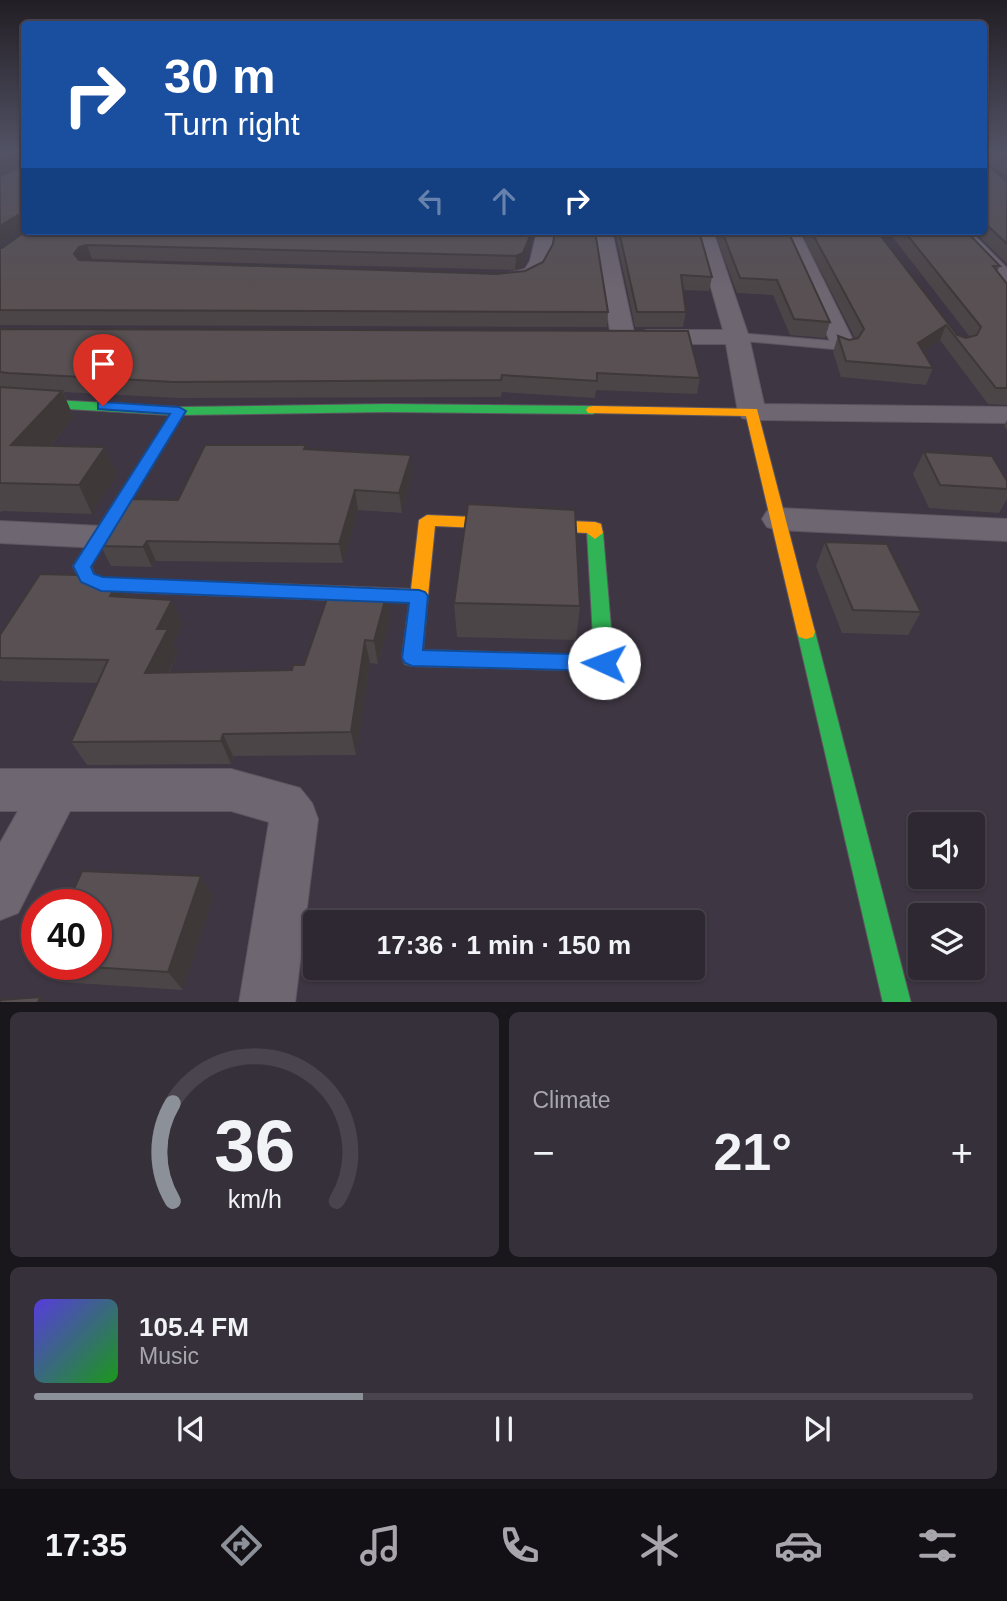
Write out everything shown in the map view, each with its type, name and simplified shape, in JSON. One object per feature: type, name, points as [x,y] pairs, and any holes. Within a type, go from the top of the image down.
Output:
[{"type":"street","points":[[604,235],[623,337]]},
{"type":"street","points":[[705,235],[737,337],[752,412],[897,1002]]},
{"type":"street","points":[[792,235],[844,346]]},
{"type":"street","points":[[964,235],[1007,280]]},
{"type":"street","points":[[483,280],[519,279],[533,273],[540,261],[540,238]]},
{"type":"street","points":[[596,337],[737,337]]},
{"type":"street","points":[[0,401],[179,411],[387,408],[1007,415]]},
{"type":"street","points":[[179,411],[82,566],[87,578],[101,584],[419,596]]},
{"type":"street","points":[[778,519],[1007,530]]},
{"type":"street","points":[[427,520],[595,528],[604,663],[412,658],[419,596],[427,520]]},
{"type":"street","points":[[0,532],[101,537]]},
{"type":"street","points":[[0,790],[230,790],[284,804],[295,819],[267,1002]]},
{"type":"street","points":[[0,895],[30,835],[57,790]]},
{"type":"lane","points":[[737,337],[844,346]]},
{"type":"building","points":[[0,197],[21,197],[21,216],[0,226]]},
{"type":"building","points":[[987,197],[1007,197],[1007,244],[987,225]]},
{"type":"building","points":[[21,235],[530,236],[523,253],[516,256],[87,245],[79,247],[74,254],[79,260],[497,274],[525,271],[543,262],[553,244],[554,235],[596,235],[608,312],[0,310],[2,248]]},
{"type":"building","points":[[620,235],[700,235],[712,277],[681,275],[686,312],[637,312]]},
{"type":"building","points":[[724,235],[790,235],[830,322],[794,319],[777,280],[740,278]]},
{"type":"building","points":[[813,235],[880,235],[957,335],[966,338],[977,335],[981,327],[907,235],[970,235],[1000,266],[993,266],[1007,284],[1007,388],[996,388],[946,325],[918,343],[933,368],[846,361],[838,336],[849,340],[858,338],[864,329]]},
{"type":"building","points":[[0,329],[688,331],[700,378],[597,373],[597,381],[502,375],[501,380],[174,382],[8,373],[0,372]]},
{"type":"building","points":[[0,387],[62,391],[11,445],[105,447],[79,485],[0,483]]},
{"type":"building","points":[[205,445],[306,445],[304,449],[411,455],[399,493],[355,490],[339,544],[147,541],[143,547],[101,546],[132,499],[178,500]]},
{"type":"building","points":[[924,452],[992,456],[1007,481],[1007,489],[940,485]]},
{"type":"building","points":[[468,504],[575,510],[580,606],[454,603]]},
{"type":"building","points":[[825,542],[887,544],[921,612],[853,610]]},
{"type":"building","points":[[40,574],[119,580],[110,596],[172,600],[157,629],[168,629],[145,673],[292,670],[293,665],[304,665],[330,590],[387,593],[374,641],[365,640],[351,732],[223,734],[221,741],[71,742],[108,660],[0,658],[0,635]]},
{"type":"building","points":[[82,871],[201,876],[168,972],[112,968],[112,889],[74,889]]},
{"type":"building","points":[[40,997],[38,1002],[0,1000]]},
{"type":"traffic: fast","points":[[0,401],[179,411],[387,408],[593,410]]},
{"type":"traffic: fast","points":[[179,411],[82,566],[87,578],[101,584],[334,593]]},
{"type":"traffic: fast","points":[[419,596],[412,658],[604,663],[595,533]]},
{"type":"traffic: fast","points":[[806,632],[897,1002]]},
{"type":"traffic: slow","points":[[593,410],[752,412],[806,632]]},
{"type":"traffic: slow","points":[[334,593],[419,596],[427,520],[595,528],[595,533]]},
{"type":"route","points":[[103,406],[179,411],[82,566],[87,578],[101,584],[419,596],[412,658],[604,663]]}]
